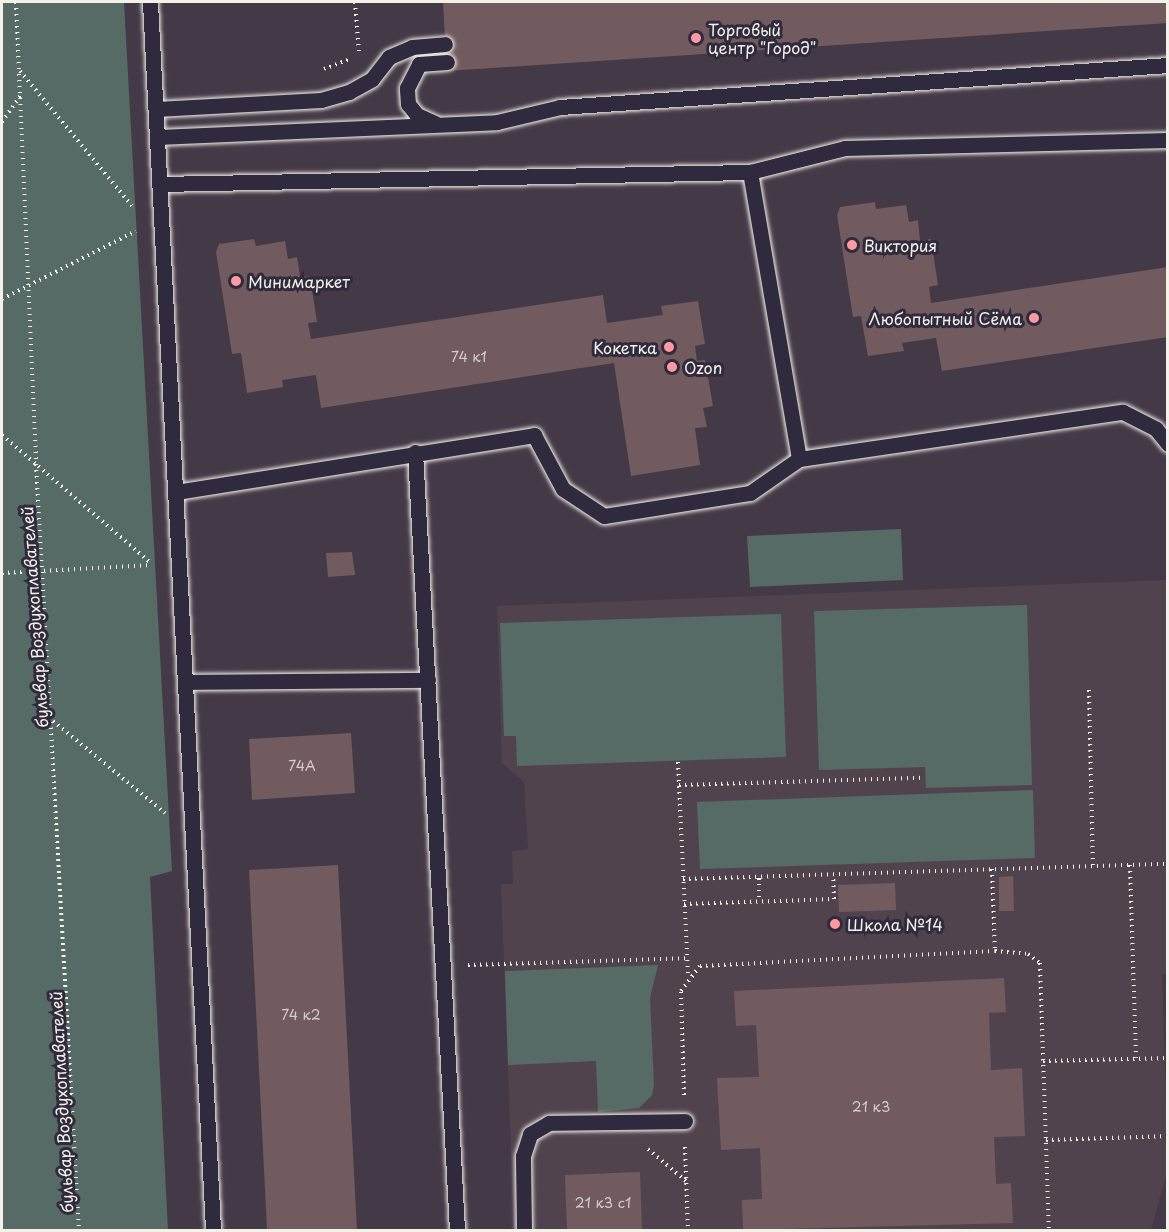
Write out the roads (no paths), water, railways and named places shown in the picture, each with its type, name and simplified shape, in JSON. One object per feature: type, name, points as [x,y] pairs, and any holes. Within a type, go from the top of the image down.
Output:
[{"type":"lane","points":[[150,2],[213,1230]]},
{"type":"lane","points":[[156,109],[321,100],[349,92],[372,79],[389,57],[412,47],[445,44]]},
{"type":"lane","points":[[437,124],[417,115],[408,104],[407,88],[419,64],[447,62]]},
{"type":"lane","points":[[158,137],[497,122],[561,107],[1167,65]]},
{"type":"lane","points":[[160,184],[750,172],[845,148],[1167,140]]},
{"type":"lane","points":[[750,172],[799,459]]},
{"type":"lane","points":[[176,492],[415,452],[534,435],[563,489],[603,516],[750,493],[799,459],[1123,412],[1156,429],[1167,444]]},
{"type":"lane","points":[[415,452],[457,1230]]},
{"type":"lane","points":[[185,682],[428,680]]},
{"type":"lane","points":[[524,1230],[523,1156],[530,1134],[549,1123],[685,1120]]},
{"type":"place","name":"Торговый центр \"Город\"","points":[[696,38]]},
{"type":"place","name":"Виктория","points":[[852,245]]},
{"type":"place","name":"Минимаркет","points":[[236,281]]},
{"type":"place","name":"Любопытный Сёма","points":[[1034,318]]},
{"type":"place","name":"Кокетка","points":[[669,347]]},
{"type":"place","name":"Ozon","points":[[672,367]]},
{"type":"place","name":"Школа №14","points":[[835,924]]}]
